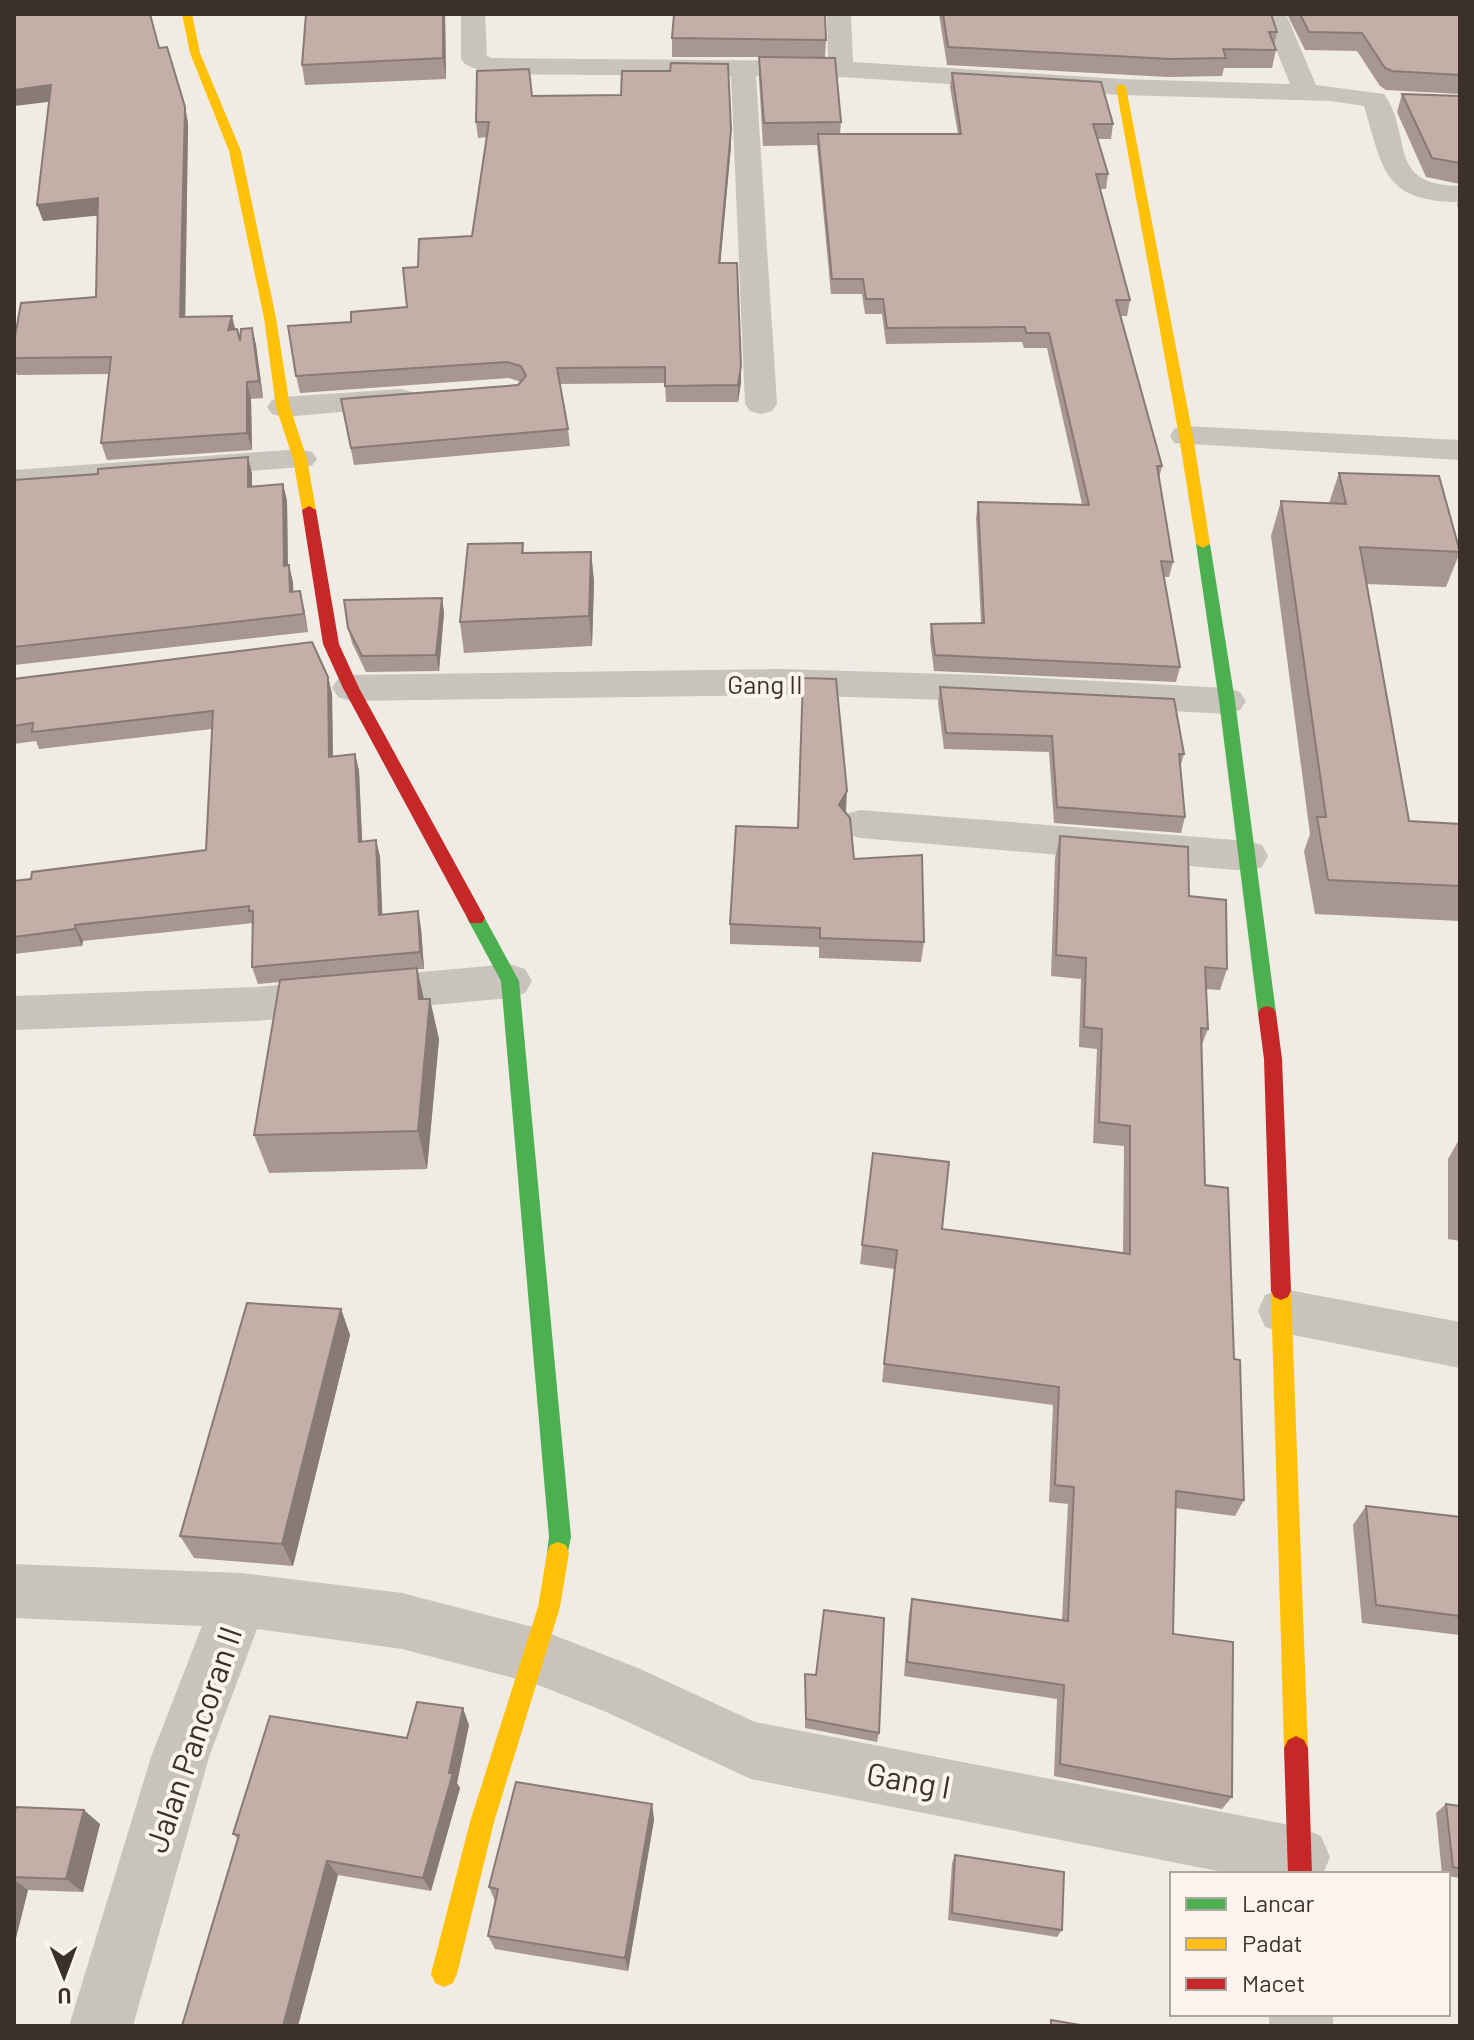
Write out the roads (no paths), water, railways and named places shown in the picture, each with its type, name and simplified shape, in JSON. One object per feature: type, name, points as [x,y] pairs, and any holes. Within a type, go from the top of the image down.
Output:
[{"type":"street","points":[[187,14],[195,53],[235,151],[270,318],[283,407],[300,459],[315,646],[351,688],[510,981],[560,1537],[549,1607],[482,1822],[444,1974]]},
{"type":"street","points":[[473,14],[474,59],[487,66],[841,69],[1121,87],[1307,93],[1403,102]]},
{"type":"street","points":[[839,14],[841,69]]},
{"type":"street","points":[[1274,14],[1307,93]]},
{"type":"street","points":[[743,66],[761,404]]},
{"type":"street","points":[[1121,87],[1186,436],[1227,701],[1273,1059],[1300,1865]]},
{"type":"street","points":[[1375,100],[1395,164],[1404,179],[1426,192],[1460,194]]},
{"type":"street","points":[[283,407],[434,397]]},
{"type":"street","points":[[1186,436],[1460,450]]},
{"type":"street","points":[[14,480],[300,459]]},
{"type":"street","name":"Gang II","points":[[351,688],[782,682],[981,688],[1227,701]]},
{"type":"street","points":[[860,824],[1248,856]]},
{"type":"street","points":[[14,1013],[256,1004],[510,981]]},
{"type":"street","points":[[1283,1311],[1460,1345]]},
{"type":"street","points":[[14,1591],[241,1600]]},
{"type":"street","name":"Jalan Pancoran II","points":[[101,2026],[180,1757],[199,1701],[241,1600],[402,1621],[533,1655]]},
{"type":"street","name":"Gang I","points":[[533,1655],[618,1688],[751,1750],[995,1795],[1300,1865]]}]
